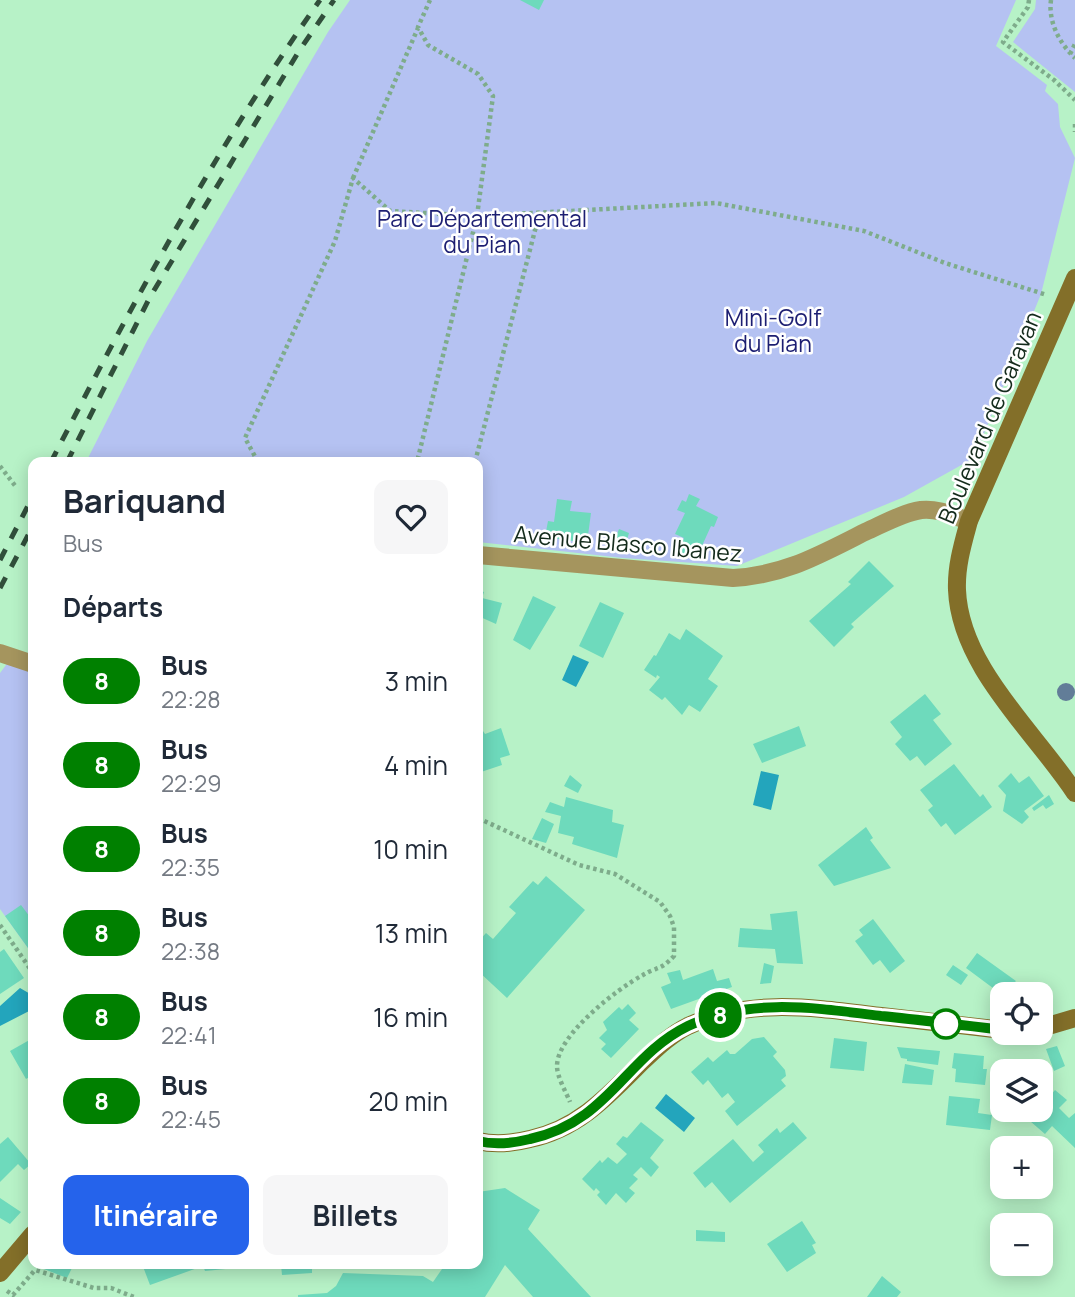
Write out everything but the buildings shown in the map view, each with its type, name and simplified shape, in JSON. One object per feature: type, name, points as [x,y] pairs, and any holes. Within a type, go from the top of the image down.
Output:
[{"type":"street","name":"Boulevard de Garavan","points":[[1075,278],[969,521],[959,557],[957,590],[963,630],[981,666],[1075,793]]},
{"type":"street","name":"Avenue Blasco Ibanez","points":[[483,555],[733,578],[758,577],[786,570],[898,517],[922,510],[942,512],[969,521]]},
{"type":"street","points":[[0,653],[28,662]]},
{"type":"street","points":[[483,1141],[518,1142],[552,1135],[605,1100],[662,1043],[687,1026],[726,1013],[771,1005],[815,1007],[990,1028]]},
{"type":"street","points":[[1053,1024],[1075,1018]]},
{"type":"street","points":[[0,1273],[28,1240]]},
{"type":"path","points":[[255,457],[245,438],[335,241],[354,178],[430,0]]},
{"type":"path","points":[[1029,0],[1028,7],[1003,42],[1054,80],[1075,100]]},
{"type":"path","points":[[1051,0],[1049,16],[1070,54],[1075,58]]},
{"type":"path","points":[[418,27],[428,45],[478,74],[493,96],[477,216],[418,457]]},
{"type":"path","points":[[1070,54],[1075,44]]},
{"type":"path","points":[[1075,124],[1075,132]]},
{"type":"path","points":[[354,178],[390,211],[477,216],[716,203],[864,231],[945,263],[1065,301]]},
{"type":"path","points":[[476,457],[540,211]]},
{"type":"path","points":[[0,466],[16,487]]},
{"type":"path","points":[[483,820],[579,864],[615,874],[660,902],[674,927],[674,956],[663,968],[644,974],[603,1004],[564,1042],[557,1067],[569,1101],[580,1119]]},
{"type":"path","points":[[0,925],[28,966]]},
{"type":"path","points":[[0,1287],[13,1295],[35,1270],[94,1289],[111,1288],[134,1297]]},
{"type":"green space","name":"Parc Départemental du Pian","points":[[350,0],[1016,0],[996,46],[1047,85],[1045,91],[1058,104],[1060,127],[1075,158],[1041,294],[974,458],[904,497],[737,566],[623,558],[483,543],[483,457],[89,457],[147,341],[328,32]]},
{"type":"green space","points":[[1036,0],[1075,0],[1075,92],[1013,42],[1035,9]]},
{"type":"green space","points":[[9,661],[28,668],[28,948],[0,909],[0,673]]},
{"type":"shaded area","points":[[573,655],[589,662],[576,687],[562,680]]},
{"type":"shaded area","points":[[761,771],[779,775],[771,810],[753,805]]},
{"type":"shaded area","points":[[20,988],[28,993],[28,1012],[0,1026],[0,1006]]},
{"type":"shaded area","points":[[666,1094],[695,1118],[684,1132],[655,1108]]},
{"type":"railway","points":[[54,457],[177,226],[282,55],[320,0]]},
{"type":"railway","points":[[70,457],[150,297],[299,51],[334,0]]},
{"type":"railway","points":[[0,560],[28,506]]},
{"type":"railway","points":[[0,588],[28,535]]},
{"type":"bus line","name":"8","points":[[483,1142],[518,1142],[552,1135],[605,1100],[662,1043],[687,1026],[726,1013],[771,1005],[815,1007],[990,1029]]},
{"type":"park label","name":"Mini-Golf du Pian","points":[[773,330]]}]
